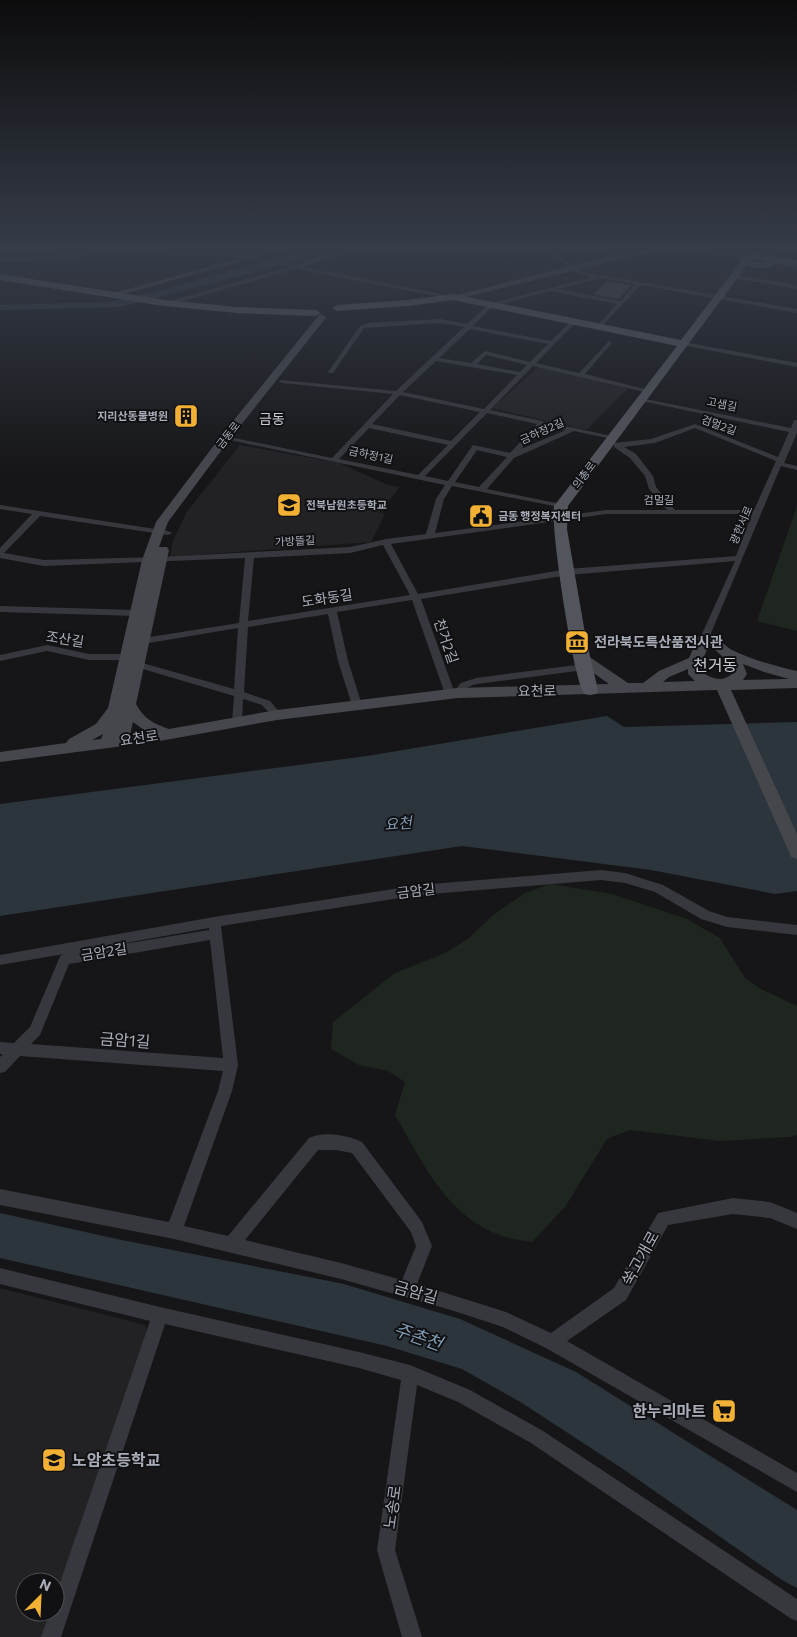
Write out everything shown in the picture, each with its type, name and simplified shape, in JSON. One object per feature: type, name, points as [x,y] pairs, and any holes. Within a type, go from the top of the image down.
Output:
[{"type":"main road","points":[[581,322],[684,344]]},
{"type":"main road","name":"의총로","points":[[560,512],[700,322]]},
{"type":"main road","points":[[560,512],[583,663],[590,690]]},
{"type":"street","name":"금동로","points":[[115,742],[123,705],[127,657],[137,613],[171,509],[320,322]]},
{"type":"street","name":"금동로","points":[[162,533],[282,381],[322,322]]},
{"type":"street","points":[[331,372],[362,327],[368,324],[407,322]]},
{"type":"street","points":[[448,322],[552,343]]},
{"type":"street","name":"금하정1길","points":[[420,477],[335,459],[398,392],[472,322]]},
{"type":"street","points":[[420,477],[573,322]]},
{"type":"street","points":[[600,326],[603,322]]},
{"type":"street","points":[[581,375],[609,343]]},
{"type":"street","points":[[684,344],[797,365]]},
{"type":"street","points":[[472,366],[486,354],[581,375],[646,395]]},
{"type":"street","points":[[435,359],[522,374]]},
{"type":"street","points":[[282,381],[398,392],[488,410]]},
{"type":"street","name":"고샘길","points":[[646,395],[708,413],[796,428]]},
{"type":"street","name":"금하정2길","points":[[488,410],[573,429],[613,442]]},
{"type":"street","points":[[695,426],[708,413]]},
{"type":"street","points":[[482,489],[542,422]]},
{"type":"street","points":[[366,424],[454,444]]},
{"type":"street","name":"검멀2길","points":[[613,442],[652,441],[695,426],[780,463],[797,468]]},
{"type":"street","name":"광한서로","points":[[706,636],[740,558],[748,532],[796,428]]},
{"type":"street","name":"금하정2길","points":[[450,483],[476,447],[513,456],[573,429]]},
{"type":"street","points":[[234,440],[335,459]]},
{"type":"street","points":[[613,442],[633,456],[649,476],[652,487],[672,511]]},
{"type":"street","points":[[420,477],[482,489],[560,512]]},
{"type":"street","points":[[430,536],[440,499],[450,483]]},
{"type":"street","points":[[0,507],[162,533]]},
{"type":"street","name":"검멀길","points":[[560,512],[758,512]]},
{"type":"street","name":"가방뜰길","points":[[154,560],[350,550],[560,512]]},
{"type":"street","points":[[0,554],[37,514]]},
{"type":"street","points":[[386,542],[416,598]]},
{"type":"street","points":[[0,554],[44,563],[154,560]]},
{"type":"street","points":[[237,722],[243,625],[250,555]]},
{"type":"street","points":[[568,572],[740,558]]},
{"type":"street","name":"금동로","points":[[123,705],[139,665],[154,560]]},
{"type":"street","name":"도화동길","points":[[143,641],[568,572]]},
{"type":"street","name":"천거2길","points":[[416,598],[454,693]]},
{"type":"street","points":[[0,609],[137,613]]},
{"type":"street","points":[[332,611],[343,661],[357,705]]},
{"type":"street","points":[[706,636],[724,652],[738,667],[740,674],[734,680],[722,685],[698,677],[695,674],[695,661],[706,636]]},
{"type":"street","name":"조산길","points":[[0,658],[47,648],[89,657],[127,657]]},
{"type":"street","points":[[724,652],[769,669],[797,676]]},
{"type":"street","points":[[646,688],[664,674],[695,661]]},
{"type":"street","points":[[454,693],[464,685],[476,681],[583,663],[626,689]]},
{"type":"street","points":[[139,665],[266,703],[277,715]]},
{"type":"street","name":"요천로","points":[[0,757],[115,742],[277,715],[454,693],[797,683]]},
{"type":"street","points":[[722,685],[797,852]]},
{"type":"street","points":[[64,748],[101,728],[123,705],[146,726],[167,734]]},
{"type":"street","name":"금암길","points":[[0,960],[214,928],[419,890],[601,875],[625,878],[659,888],[705,914],[727,922],[797,930]]},
{"type":"street","points":[[174,1232],[225,1091],[231,1065],[214,928]]},
{"type":"street","name":"금암2길","points":[[0,1067],[35,1031],[64,959],[214,928]]},
{"type":"street","points":[[0,1048],[17,1049]]},
{"type":"street","name":"금암1길","points":[[17,1049],[231,1065]]},
{"type":"street","points":[[231,1245],[314,1143],[327,1141],[347,1144],[357,1147],[417,1227],[424,1246],[407,1290]]},
{"type":"street","name":"금암길","points":[[0,1197],[174,1232],[341,1271],[506,1320],[552,1342],[797,1483]]},
{"type":"street","name":"쑥고개로","points":[[552,1342],[620,1294],[662,1218],[733,1206],[770,1210],[797,1221]]},
{"type":"street","points":[[0,1276],[160,1315],[359,1360],[410,1374],[464,1396],[537,1437],[797,1611]]},
{"type":"street","points":[[51,1637],[160,1315]]},
{"type":"street","name":"노송로","points":[[410,1374],[386,1550],[412,1637]]},
{"type":"shaded area","points":[[539,367],[630,386],[586,430],[492,408]]},
{"type":"shaded area","name":"전북남원초등학교","points":[[240,445],[339,463],[388,485],[400,487],[379,512],[385,514],[371,542],[170,557],[173,541],[186,513]]},
{"type":"shaded area","points":[[797,506],[797,631],[757,621]]},
{"type":"shaded area","points":[[550,884],[612,894],[687,919],[720,938],[745,978],[761,989],[797,1006],[797,1135],[720,1141],[630,1130],[607,1139],[565,1207],[532,1242],[502,1236],[482,1227],[451,1202],[438,1186],[395,1115],[405,1082],[388,1071],[359,1065],[331,1049],[333,1022],[395,973],[443,954],[468,939],[493,915],[525,893]]},
{"type":"shaded area","name":"노암초등학교","points":[[0,1288],[145,1325],[150,1338],[65,1582],[65,1572],[15,1572],[15,1622],[51,1622],[46,1637],[0,1637]]},
{"type":"water","name":"요천","points":[[607,716],[624,727],[797,722],[797,891],[775,894],[651,870],[462,846],[0,916],[0,804],[367,756]]},
{"type":"water","name":"주촌천","points":[[0,1213],[117,1239],[344,1284],[460,1319],[576,1372],[797,1510],[797,1588],[782,1580],[623,1469],[522,1403],[462,1369],[387,1346],[0,1258]]},
{"type":"place","name":"지리산동물병원","points":[[186,416]]},
{"type":"place","name":"전북남원초등학교","points":[[289,505]]},
{"type":"place","name":"금동 행정복지센터","points":[[481,516]]},
{"type":"place","name":"전라북도특산품전시관","points":[[577,642]]},
{"type":"place","name":"한누리마트","points":[[724,1411]]},
{"type":"place","name":"노암초등학교","points":[[54,1460]]},
{"type":"district","name":"금동","points":[[272,419]]},
{"type":"district","name":"천거동","points":[[715,665]]}]
